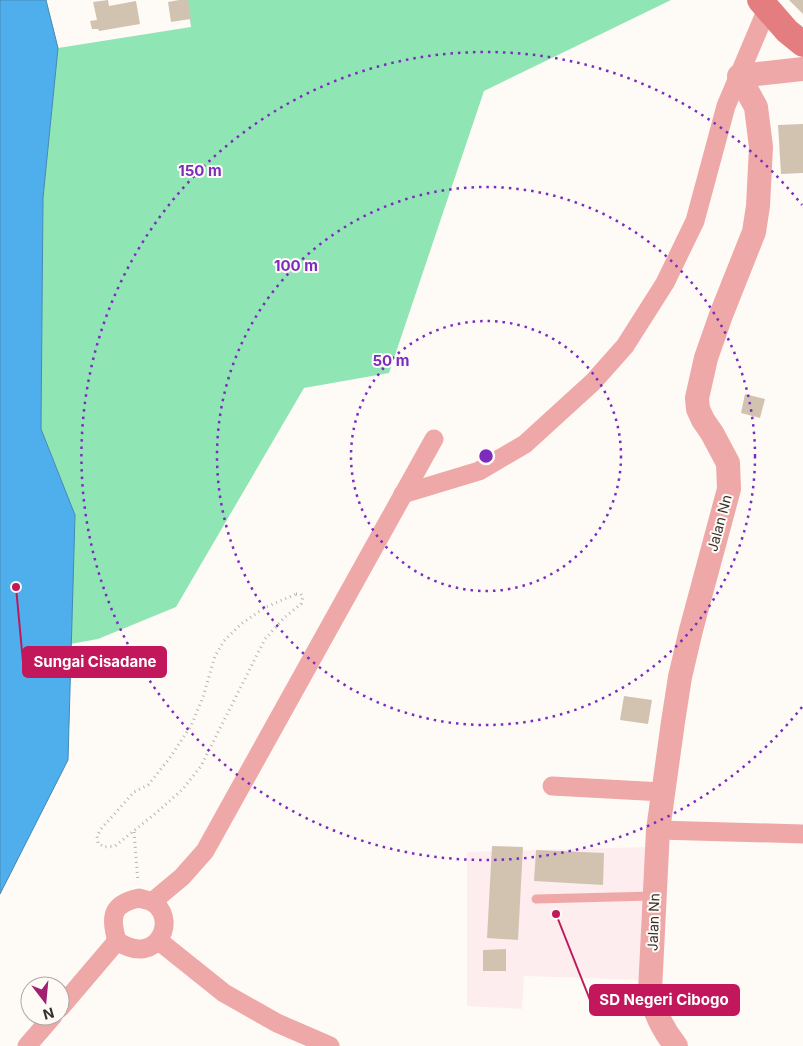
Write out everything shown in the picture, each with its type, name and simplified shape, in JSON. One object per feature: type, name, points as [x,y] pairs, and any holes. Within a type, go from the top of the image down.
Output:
[{"type":"main road","points":[[764,5],[787,31],[803,44]]},
{"type":"street","points":[[403,494],[478,471],[525,444],[593,382],[625,346],[665,283],[695,221],[726,106],[739,76],[764,5]]},
{"type":"street","points":[[739,76],[803,69]]},
{"type":"street","name":"Jalan Nn","points":[[676,1046],[659,1020],[652,1004],[650,991],[658,830],[680,677],[729,489],[728,463],[703,420],[698,409],[697,398],[706,358],[754,232],[758,206],[761,147],[756,107],[739,76]]},
{"type":"street","points":[[145,900],[161,912],[164,925],[159,941],[150,947],[137,950],[117,942],[112,923],[116,910],[125,901],[145,900],[182,877],[205,851],[434,440]]},
{"type":"street","points":[[552,786],[663,792]]},
{"type":"street","points":[[658,830],[803,834]]},
{"type":"street","points":[[159,941],[224,993],[277,1023],[330,1046]]},
{"type":"street","points":[[70,996],[117,942]]},
{"type":"street","points":[[27,1046],[44,1026]]},
{"type":"lane","points":[[536,899],[654,896]]},
{"type":"path","points":[[296,594],[301,594],[303,597],[301,604],[285,617],[265,639],[200,766],[183,789],[134,832],[115,846],[104,847],[98,843],[97,836],[102,829],[134,792],[148,785],[170,759],[191,726],[203,697],[215,656],[224,641],[240,624],[264,608],[296,594]]},
{"type":"path","points":[[134,832],[145,900]]},
{"type":"shaded area","points":[[646,847],[645,980],[524,976],[522,1009],[467,1006],[467,852]]},
{"type":"green space","points":[[187,0],[671,0],[484,91],[389,373],[304,388],[176,607],[98,639],[70,644],[75,515],[41,429],[43,198],[58,48],[191,27]]},
{"type":"water","points":[[0,0],[46,0],[58,48],[43,198],[41,429],[75,515],[68,760],[0,894]]},
{"type":"building","points":[[108,0],[109,6],[136,1],[140,24],[99,31],[98,29],[92,29],[90,21],[97,20],[93,2]]},
{"type":"building","points":[[188,0],[191,19],[171,22],[168,2]]},
{"type":"building","points":[[789,0],[803,0],[803,14]]},
{"type":"building","points":[[803,124],[803,173],[781,174],[778,125]]},
{"type":"building","points":[[745,394],[765,399],[760,418],[741,413]]},
{"type":"building","points":[[624,696],[652,700],[648,724],[620,720]]},
{"type":"building","points":[[492,846],[523,847],[518,940],[487,938]]},
{"type":"building","points":[[536,850],[604,853],[603,885],[534,881]]},
{"type":"building","points":[[506,949],[506,971],[483,971],[483,950]]},
{"type":"place","name":"Sungai Cisadane","points":[[16,587]]},
{"type":"place","name":"SD Negeri Cibogo","points":[[556,914]]}]
